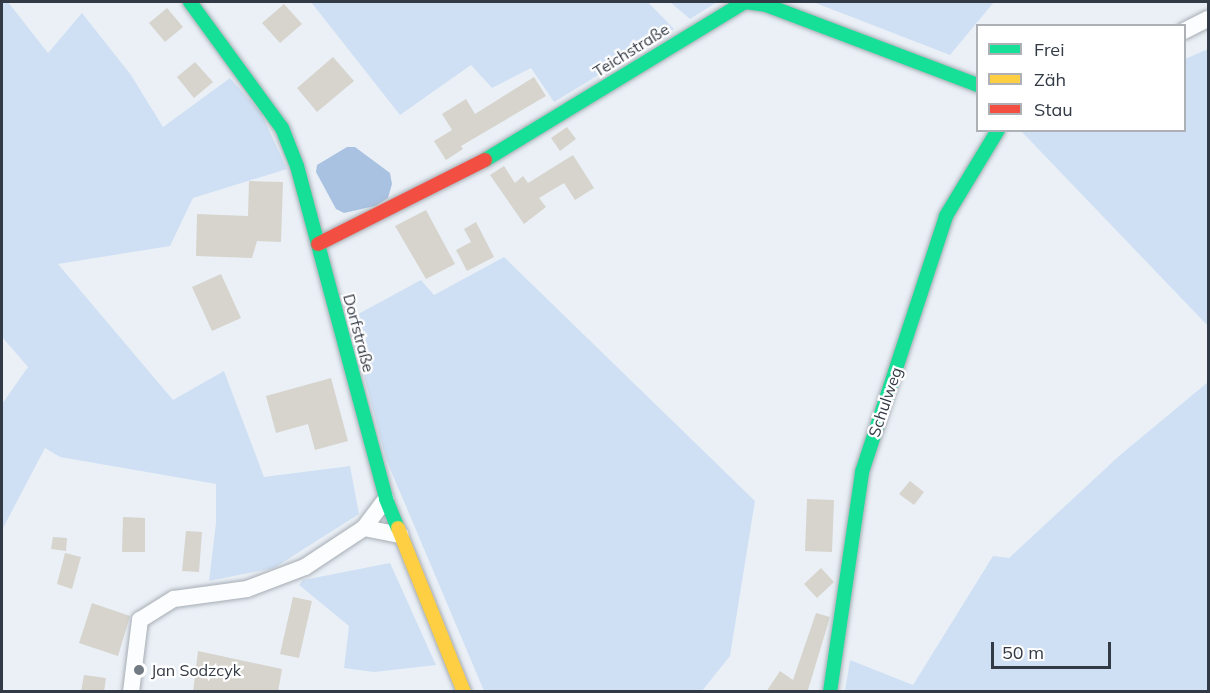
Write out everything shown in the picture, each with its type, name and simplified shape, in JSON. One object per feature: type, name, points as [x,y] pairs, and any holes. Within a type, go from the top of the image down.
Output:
[{"type":"street","name":"Dorfstraße","points":[[190,2],[282,128],[297,166],[386,499],[464,692]]},
{"type":"street","name":"Teichstraße","points":[[318,244],[477,165],[745,2],[766,5],[976,84]]},
{"type":"street","points":[[1186,31],[1209,20]]},
{"type":"street","name":"Schulweg","points":[[830,692],[842,627],[862,472],[946,216],[957,193],[997,132]]},
{"type":"street","points":[[131,692],[140,620],[174,599],[247,589],[305,567],[364,528],[386,499]]},
{"type":"street","points":[[364,528],[400,536]]},
{"type":"shaded area","points":[[2,2],[8,2],[48,53],[82,13],[131,75],[163,127],[230,78],[261,113],[287,169],[193,198],[170,246],[58,264],[173,400],[224,371],[264,477],[350,466],[359,514],[274,568],[209,581],[216,523],[216,484],[60,457],[45,448],[2,530],[2,404],[28,367],[2,337]]},
{"type":"shaded area","points":[[311,2],[648,2],[674,29],[554,102],[531,68],[492,88],[471,65],[400,115]]},
{"type":"shaded area","points":[[670,2],[717,2],[690,19]]},
{"type":"shaded area","points":[[813,2],[994,2],[950,55]]},
{"type":"shaded area","points":[[1208,49],[1208,326],[1022,132],[1186,132],[1186,59]]},
{"type":"shaded area","points":[[347,147],[355,147],[390,173],[392,184],[388,198],[375,206],[344,213],[336,209],[316,172],[317,165]]},
{"type":"shaded area","points":[[504,257],[755,501],[730,656],[702,691],[484,691],[386,459],[349,319],[421,280],[434,295]]},
{"type":"shaded area","points":[[1208,382],[1208,691],[845,691],[850,660],[913,685],[993,556],[1009,558],[1119,456]]},
{"type":"shaded area","points":[[390,563],[436,665],[374,672],[344,668],[349,626],[299,585],[303,580]]},
{"type":"building","points":[[284,4],[302,24],[280,43],[262,23]]},
{"type":"building","points":[[167,8],[183,27],[165,42],[149,23]]},
{"type":"building","points":[[333,57],[354,81],[317,112],[297,88]]},
{"type":"building","points":[[195,62],[213,82],[194,98],[177,77]]},
{"type":"building","points":[[534,77],[546,96],[461,146],[463,149],[446,160],[434,141],[452,130],[442,114],[466,99],[475,114]]},
{"type":"building","points":[[567,127],[576,139],[560,151],[551,138]]},
{"type":"building","points":[[573,155],[594,188],[575,200],[564,183],[539,198],[546,207],[524,224],[490,175],[504,166],[515,183],[523,176],[528,183]]},
{"type":"building","points":[[249,181],[283,182],[281,242],[257,241],[252,258],[196,256],[197,214],[248,216]]},
{"type":"building","points":[[426,210],[455,264],[426,279],[395,226]]},
{"type":"building","points":[[476,222],[494,257],[467,271],[456,250],[471,242],[464,229]]},
{"type":"building","points":[[221,274],[241,318],[212,331],[192,287]]},
{"type":"building","points":[[331,378],[348,441],[315,450],[308,424],[276,433],[266,396]]},
{"type":"building","points":[[910,481],[924,492],[914,505],[899,494]]},
{"type":"building","points":[[807,499],[834,500],[832,552],[805,551]]},
{"type":"building","points":[[123,517],[145,518],[145,552],[122,552]]},
{"type":"building","points":[[186,531],[202,532],[199,572],[182,571]]},
{"type":"building","points":[[53,537],[67,538],[66,551],[51,549]]},
{"type":"building","points":[[65,553],[81,557],[72,589],[57,584]]},
{"type":"building","points":[[821,568],[834,582],[817,598],[804,584]]},
{"type":"building","points":[[293,597],[312,601],[299,658],[280,654]]},
{"type":"building","points":[[92,603],[130,616],[118,656],[79,643]]},
{"type":"building","points":[[816,613],[830,617],[808,690],[811,692],[766,692],[780,671],[793,680]]},
{"type":"building","points":[[198,651],[282,669],[278,692],[193,692]]},
{"type":"building","points":[[84,675],[106,678],[104,692],[81,692]]},
{"type":"traffic: fast","points":[[190,2],[282,128],[297,166],[386,499],[398,528]]},
{"type":"traffic: fast","points":[[485,160],[745,2],[766,5],[976,84]]},
{"type":"traffic: fast","points":[[830,692],[862,472],[946,216],[997,132]]},
{"type":"traffic: slow","points":[[398,528],[464,692]]},
{"type":"traffic: jam","points":[[318,244],[485,160]]},
{"type":"place","name":"Jan Sodzcyk","points":[[139,670]]}]
